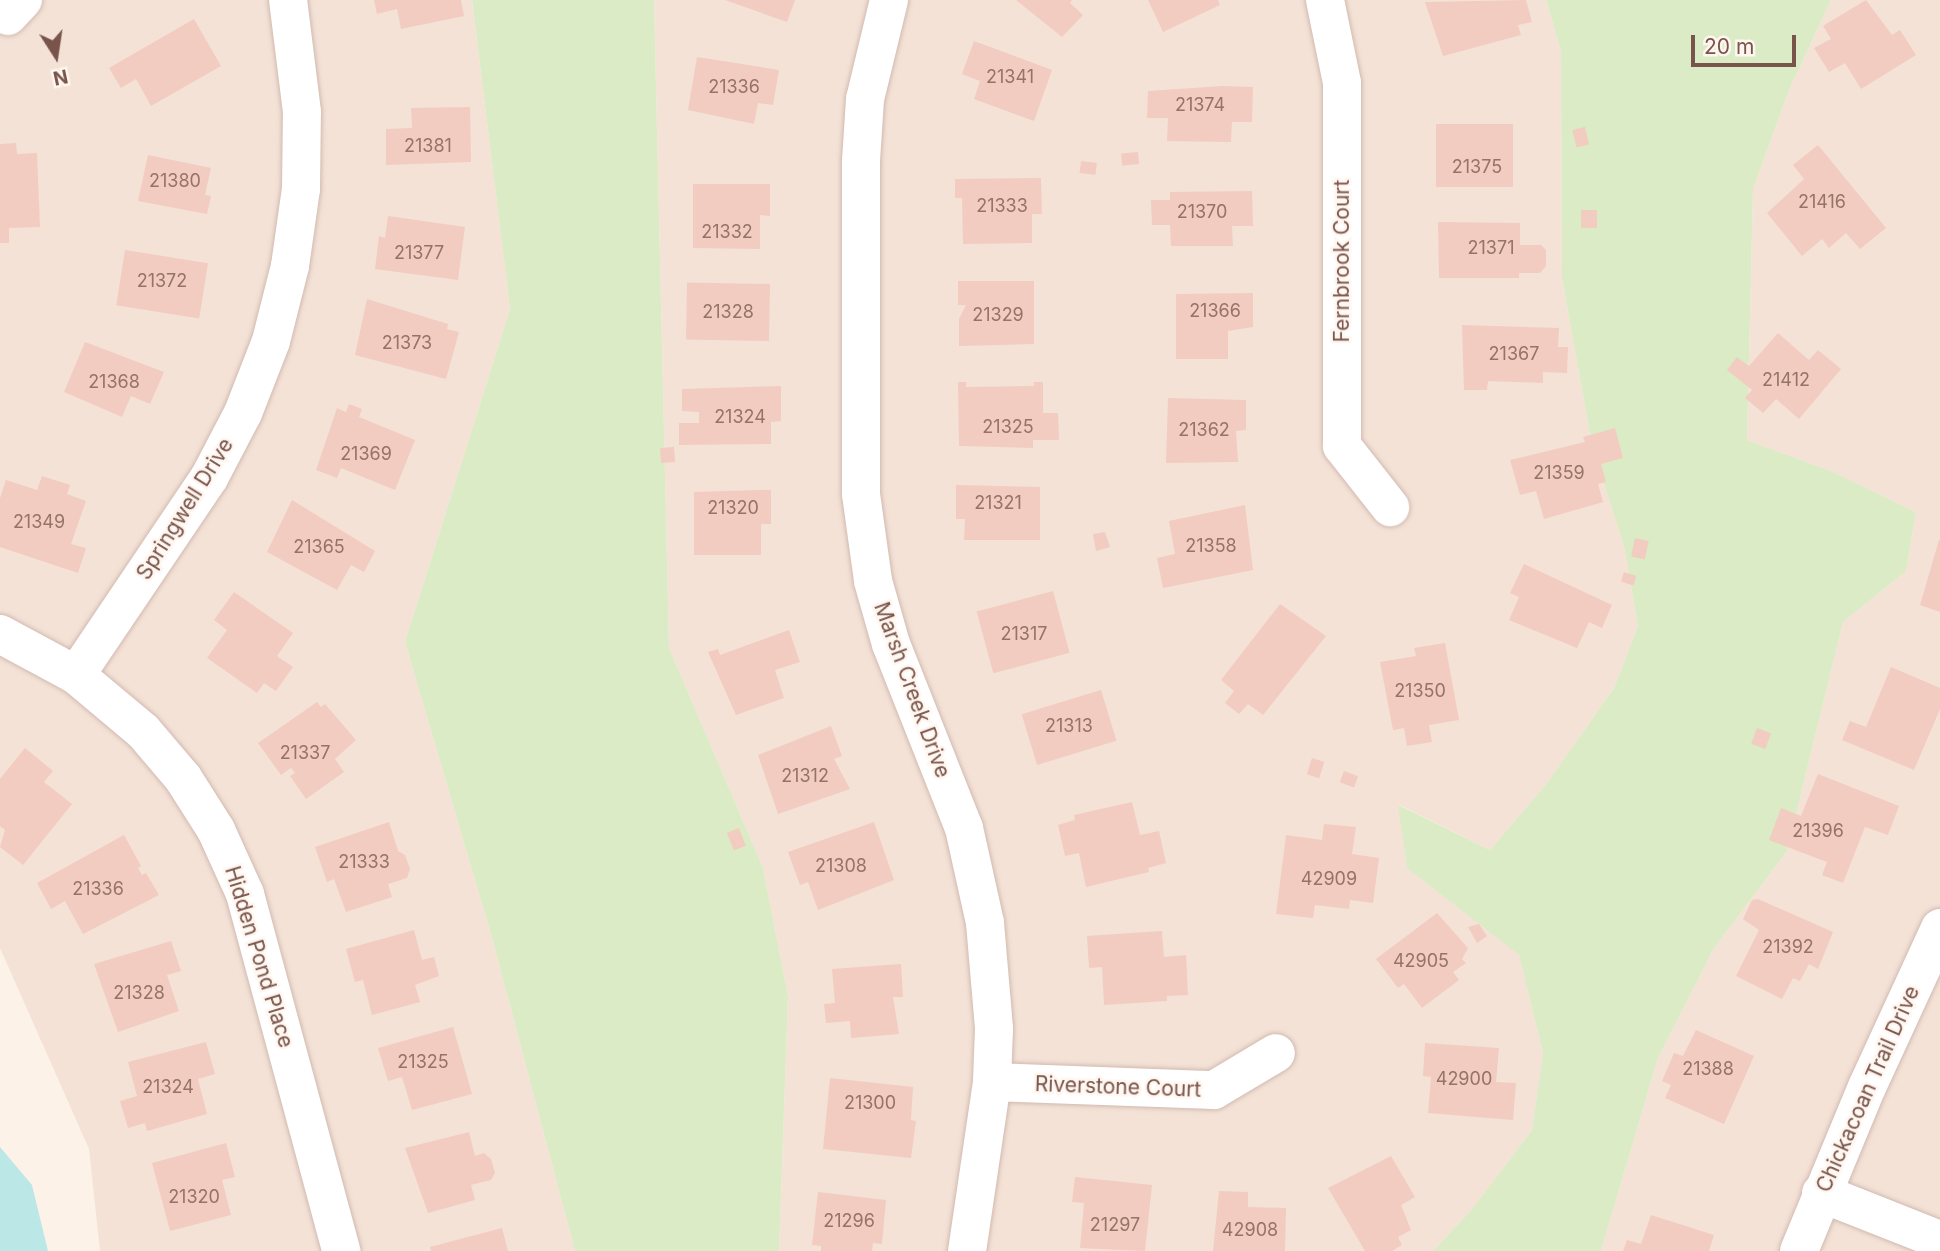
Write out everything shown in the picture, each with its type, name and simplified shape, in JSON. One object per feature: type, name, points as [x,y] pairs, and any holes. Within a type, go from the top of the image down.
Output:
[{"type":"street","name":"Springwell Drive","points":[[76,675],[209,478],[243,413],[271,341],[290,266],[301,189],[302,112],[288,0]]},
{"type":"street","name":"Marsh Creek Drive","points":[[890,0],[865,99],[861,161],[861,494],[873,580],[891,644],[942,769],[975,871],[992,977],[992,1082],[967,1251]]},
{"type":"street","name":"Fernbrook Court","points":[[1325,0],[1342,83],[1342,446],[1390,508]]},
{"type":"street","name":"Hidden Pond Place","points":[[0,635],[76,675],[142,730],[175,768],[232,862],[341,1251]]},
{"type":"street","name":"Chickacoan Trail Drive","points":[[1799,1251],[1821,1193],[1940,928]]},
{"type":"street","name":"Riverstone Court","points":[[992,1082],[1214,1090],[1276,1053]]},
{"type":"street","points":[[1821,1193],[1940,1240]]},
{"type":"shaded area","points":[[0,0],[472,0],[510,309],[405,642],[492,938],[575,1251],[100,1251],[89,1149],[0,948]]},
{"type":"shaded area","points":[[654,0],[1546,0],[1561,52],[1562,279],[1592,445],[1624,547],[1638,626],[1614,688],[1547,783],[1490,850],[1399,805],[1407,868],[1519,954],[1543,1053],[1532,1130],[1472,1209],[1433,1251],[779,1251],[788,996],[763,868],[669,648]]},
{"type":"shaded area","points":[[1831,0],[1940,0],[1940,1251],[1601,1251],[1658,1058],[1714,948],[1787,851],[1843,622],[1906,571],[1916,512],[1831,471],[1747,440],[1753,189],[1789,90]]},
{"type":"green space","points":[[472,0],[654,0],[669,648],[763,868],[788,996],[779,1251],[575,1251],[492,938],[405,642],[510,309]]},
{"type":"green space","points":[[1546,0],[1831,0],[1789,90],[1753,189],[1747,440],[1831,471],[1916,512],[1906,571],[1843,622],[1787,851],[1714,948],[1658,1058],[1601,1251],[1433,1251],[1472,1209],[1532,1130],[1543,1053],[1519,955],[1407,868],[1398,805],[1490,850],[1547,783],[1614,688],[1638,626],[1624,547],[1592,445],[1562,279],[1561,52]]},
{"type":"water","points":[[0,1147],[32,1185],[48,1251],[0,1251]]},
{"type":"building","points":[[374,0],[461,0],[464,16],[401,29],[397,9],[377,14]]},
{"type":"building","points":[[725,0],[795,0],[787,22]]},
{"type":"building","points":[[1016,0],[1072,0],[1070,3],[1083,15],[1062,37]]},
{"type":"building","points":[[1148,0],[1218,0],[1220,5],[1163,32]]},
{"type":"building","points":[[1526,0],[1532,22],[1518,25],[1521,35],[1443,56],[1425,2]]},
{"type":"building","points":[[1866,0],[1892,35],[1900,30],[1916,55],[1861,89],[1845,63],[1829,72],[1814,48],[1831,39],[1823,26]]},
{"type":"building","points":[[194,19],[221,66],[151,106],[136,79],[121,88],[109,68]]},
{"type":"building","points":[[974,41],[1052,70],[1034,121],[974,99],[980,81],[962,74]]},
{"type":"building","points":[[697,57],[779,70],[773,105],[758,103],[754,124],[688,110]]},
{"type":"building","points":[[1223,86],[1253,87],[1252,122],[1232,122],[1231,142],[1167,141],[1168,118],[1147,118],[1148,91]]},
{"type":"building","points":[[470,107],[471,162],[386,165],[386,129],[412,128],[411,108]]},
{"type":"building","points":[[1436,124],[1513,124],[1513,187],[1436,187]]},
{"type":"building","points":[[1585,127],[1589,145],[1576,147],[1572,130]]},
{"type":"building","points":[[16,143],[17,154],[37,153],[40,227],[9,228],[9,243],[0,243],[0,144]]},
{"type":"building","points":[[1818,145],[1886,228],[1860,249],[1846,233],[1829,248],[1822,239],[1802,256],[1767,213],[1804,179],[1793,165]]},
{"type":"building","points":[[1138,152],[1139,164],[1122,165],[1121,153]]},
{"type":"building","points":[[148,155],[211,168],[205,195],[211,196],[207,214],[138,201]]},
{"type":"building","points":[[1081,161],[1097,163],[1095,175],[1080,173]]},
{"type":"building","points":[[1041,178],[1042,214],[1032,214],[1032,243],[963,244],[962,198],[955,198],[955,179]]},
{"type":"building","points":[[693,184],[770,184],[770,216],[760,215],[760,249],[693,248]]},
{"type":"building","points":[[1252,191],[1253,226],[1232,226],[1233,246],[1171,246],[1170,225],[1152,225],[1151,200],[1170,200],[1170,192]]},
{"type":"building","points":[[1581,210],[1597,210],[1597,228],[1581,228]]},
{"type":"building","points":[[388,216],[465,227],[458,280],[375,269],[379,236],[385,238]]},
{"type":"building","points":[[1438,222],[1520,223],[1520,245],[1541,245],[1546,250],[1546,266],[1540,273],[1519,273],[1519,278],[1439,278]]},
{"type":"building","points":[[125,250],[208,263],[199,318],[116,305]]},
{"type":"building","points":[[958,281],[1034,281],[1034,344],[959,346],[959,319],[966,305],[958,305]]},
{"type":"building","points":[[687,283],[770,284],[769,341],[686,340]]},
{"type":"building","points":[[1253,293],[1253,327],[1228,331],[1228,359],[1176,359],[1176,294]]},
{"type":"building","points":[[367,299],[448,324],[447,329],[459,332],[446,379],[355,355]]},
{"type":"building","points":[[1462,325],[1559,328],[1558,347],[1568,347],[1567,373],[1543,372],[1543,383],[1488,381],[1487,390],[1464,390]]},
{"type":"building","points":[[1778,333],[1809,360],[1818,350],[1841,369],[1799,419],[1776,399],[1763,413],[1745,398],[1752,390],[1727,370],[1737,357],[1749,366]]},
{"type":"building","points":[[85,342],[164,372],[150,404],[131,396],[122,417],[64,392]]},
{"type":"building","points":[[958,382],[966,382],[966,387],[1034,386],[1034,382],[1043,382],[1043,413],[1058,413],[1059,440],[1033,440],[1033,448],[959,446]]},
{"type":"building","points":[[781,386],[781,421],[771,422],[771,444],[679,445],[679,423],[699,423],[699,412],[682,411],[682,389]]},
{"type":"building","points":[[1168,398],[1246,400],[1246,430],[1236,431],[1238,462],[1166,463]]},
{"type":"building","points":[[349,404],[362,409],[359,417],[415,440],[395,490],[341,468],[337,478],[316,470],[337,408],[346,412]]},
{"type":"building","points":[[1615,428],[1623,458],[1601,464],[1606,482],[1598,484],[1603,502],[1544,519],[1536,491],[1520,495],[1510,460],[1585,442],[1583,437]]},
{"type":"building","points":[[674,447],[675,462],[661,463],[660,448]]},
{"type":"building","points":[[42,476],[70,485],[67,494],[86,501],[71,544],[86,548],[78,573],[0,547],[0,498],[6,480],[37,490]]},
{"type":"building","points":[[956,485],[1040,487],[1040,540],[964,540],[965,519],[956,519]]},
{"type":"building","points":[[771,490],[771,524],[761,524],[761,555],[694,555],[694,492]]},
{"type":"building","points":[[292,500],[375,551],[364,572],[351,565],[337,590],[267,552]]},
{"type":"building","points":[[1245,505],[1253,570],[1163,588],[1157,558],[1175,554],[1169,521]]},
{"type":"building","points":[[1105,532],[1110,547],[1096,551],[1093,534]]},
{"type":"building","points":[[1635,538],[1649,541],[1645,559],[1631,557]]},
{"type":"building","points":[[1940,540],[1940,612],[1920,605]]},
{"type":"building","points":[[1524,564],[1612,605],[1602,628],[1589,622],[1577,648],[1509,620],[1519,597],[1510,593]]},
{"type":"building","points":[[1624,572],[1636,576],[1633,586],[1621,582]]},
{"type":"building","points":[[1053,591],[1070,653],[993,673],[977,611]]},
{"type":"building","points":[[234,592],[293,633],[277,656],[293,667],[276,691],[264,683],[257,693],[207,658],[227,630],[214,620]]},
{"type":"building","points":[[1280,604],[1326,636],[1263,715],[1248,704],[1239,714],[1225,703],[1234,691],[1221,680]]},
{"type":"building","points":[[789,630],[800,662],[775,670],[784,698],[736,715],[708,652],[718,649],[720,655]]},
{"type":"building","points":[[1445,643],[1459,720],[1429,725],[1432,742],[1407,746],[1404,728],[1393,730],[1380,662],[1416,656],[1414,648]]},
{"type":"building","points":[[1891,667],[1940,688],[1940,709],[1914,770],[1842,740],[1850,721],[1866,727]]},
{"type":"building","points":[[1101,690],[1116,741],[1037,765],[1022,714]]},
{"type":"building","points":[[317,702],[321,707],[325,704],[356,740],[335,759],[344,772],[306,799],[290,776],[295,773],[291,768],[281,775],[258,743]]},
{"type":"building","points":[[831,726],[842,756],[834,759],[850,789],[778,814],[758,755]]},
{"type":"building","points":[[1757,728],[1771,733],[1765,749],[1751,744]]},
{"type":"building","points":[[25,748],[53,771],[44,782],[72,804],[23,865],[0,847],[5,830],[0,826],[0,779]]},
{"type":"building","points":[[1312,758],[1324,762],[1319,778],[1307,774]]},
{"type":"building","points":[[1344,771],[1358,776],[1354,787],[1340,782]]},
{"type":"building","points":[[1818,774],[1899,806],[1888,835],[1865,827],[1843,883],[1822,875],[1827,862],[1769,840],[1781,808],[1801,816]]},
{"type":"building","points":[[1132,802],[1140,835],[1159,831],[1166,863],[1148,868],[1149,872],[1086,887],[1079,853],[1065,856],[1058,825],[1075,820],[1074,815]]},
{"type":"building","points":[[389,822],[398,851],[405,855],[410,869],[407,878],[388,884],[392,897],[346,912],[334,879],[327,882],[315,847]]},
{"type":"building","points":[[874,822],[894,880],[818,910],[808,882],[800,885],[788,852]]},
{"type":"building","points":[[1324,824],[1356,827],[1352,854],[1379,858],[1373,903],[1350,900],[1349,909],[1315,905],[1313,918],[1276,914],[1286,835],[1322,840]]},
{"type":"building","points":[[739,828],[746,846],[734,850],[727,833]]},
{"type":"building","points":[[124,835],[141,866],[138,868],[142,875],[146,873],[159,895],[83,934],[65,901],[51,909],[37,883]]},
{"type":"building","points":[[1758,899],[1833,932],[1818,969],[1809,964],[1800,981],[1793,978],[1782,999],[1736,976],[1759,930],[1743,919],[1752,900]]},
{"type":"building","points":[[1437,913],[1468,948],[1462,959],[1466,963],[1453,972],[1459,980],[1422,1008],[1404,984],[1398,988],[1376,959]]},
{"type":"building","points":[[1479,924],[1487,936],[1477,943],[1468,927]]},
{"type":"building","points":[[414,930],[422,960],[434,957],[439,976],[415,985],[420,1002],[372,1015],[363,980],[355,982],[346,949]]},
{"type":"building","points":[[1162,931],[1164,957],[1186,955],[1188,995],[1167,996],[1167,1001],[1104,1005],[1102,967],[1089,968],[1087,936]]},
{"type":"building","points":[[171,941],[181,971],[167,975],[179,1011],[118,1032],[94,964]]},
{"type":"building","points":[[901,964],[903,997],[893,997],[899,1034],[851,1038],[850,1021],[826,1023],[824,1004],[835,1003],[832,969]]},
{"type":"building","points":[[453,1027],[472,1094],[412,1110],[402,1077],[388,1081],[378,1048]]},
{"type":"building","points":[[1696,1030],[1754,1056],[1724,1124],[1665,1098],[1671,1085],[1662,1081],[1674,1053],[1683,1056]]},
{"type":"building","points":[[206,1042],[215,1074],[198,1079],[207,1114],[147,1131],[145,1123],[128,1128],[120,1101],[137,1096],[128,1062]]},
{"type":"building","points":[[1425,1043],[1499,1048],[1496,1082],[1516,1083],[1513,1120],[1428,1113],[1431,1077],[1423,1076]]},
{"type":"building","points":[[830,1078],[913,1087],[911,1120],[916,1121],[911,1158],[823,1149]]},
{"type":"building","points":[[469,1132],[475,1156],[484,1153],[491,1159],[495,1173],[491,1180],[471,1185],[475,1200],[428,1213],[405,1148]]},
{"type":"building","points":[[226,1143],[235,1177],[222,1180],[231,1215],[170,1231],[152,1163]]},
{"type":"building","points":[[1391,1156],[1415,1197],[1401,1205],[1411,1230],[1398,1237],[1402,1245],[1392,1251],[1365,1251],[1328,1188]]},
{"type":"building","points":[[1075,1177],[1152,1185],[1145,1251],[1080,1248],[1084,1203],[1072,1202]]},
{"type":"building","points":[[1219,1191],[1248,1192],[1248,1207],[1286,1208],[1285,1251],[1213,1251]]},
{"type":"building","points":[[818,1192],[886,1200],[882,1244],[873,1243],[872,1251],[821,1251],[821,1246],[812,1245]]},
{"type":"building","points":[[1651,1215],[1714,1235],[1709,1251],[1623,1251],[1627,1240],[1641,1244]]},
{"type":"building","points":[[502,1228],[508,1251],[431,1251],[430,1247]]}]
